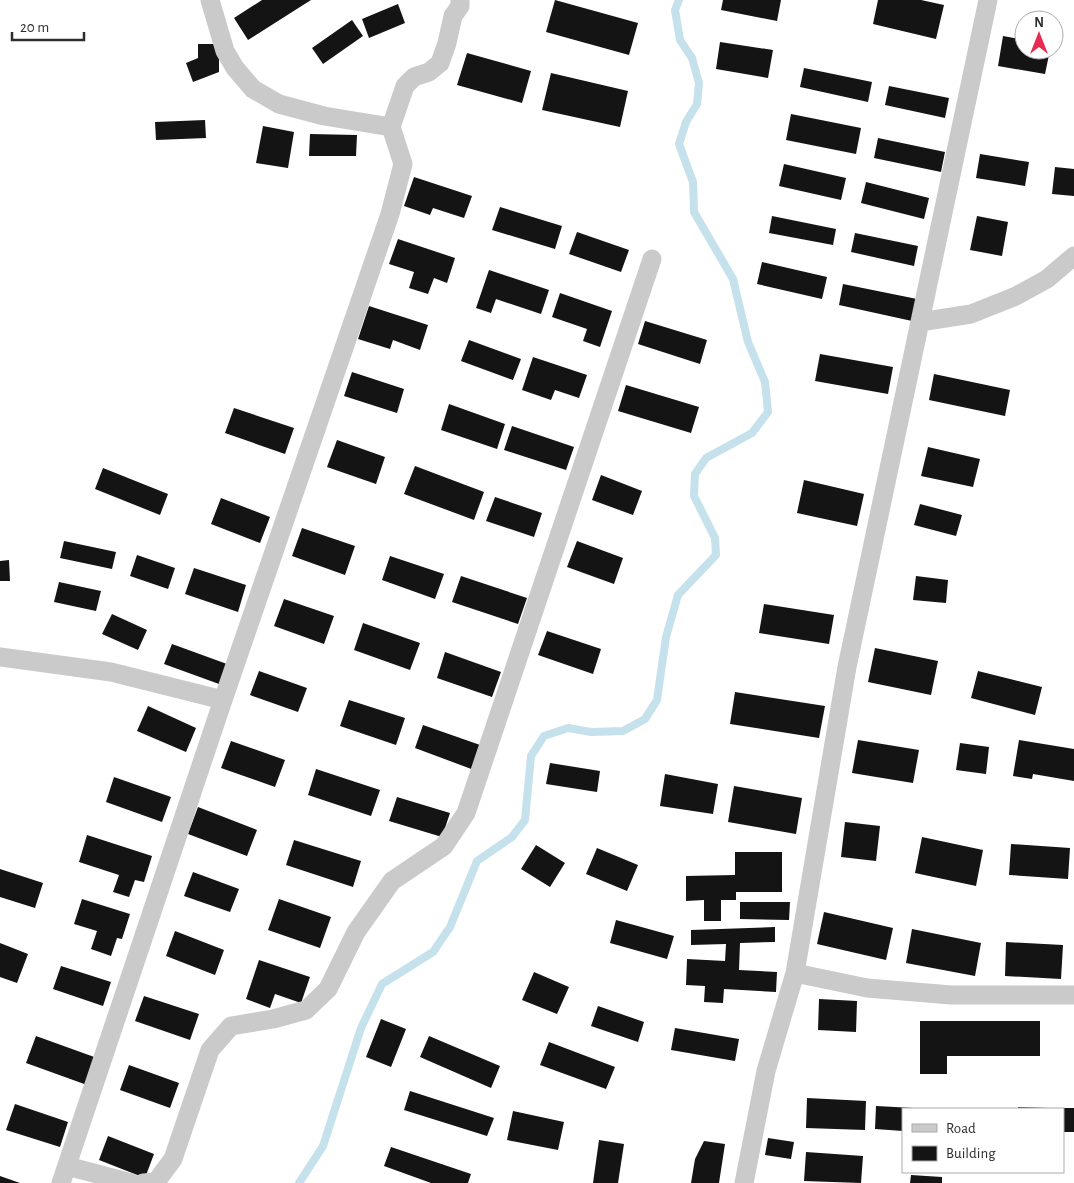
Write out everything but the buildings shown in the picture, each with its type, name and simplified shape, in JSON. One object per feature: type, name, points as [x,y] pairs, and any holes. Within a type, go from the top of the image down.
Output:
[{"type":"street","points":[[210,0],[225,51],[253,89],[279,104],[324,116],[391,127]]},
{"type":"street","points":[[131,1183],[64,1174],[223,700],[390,214],[403,164],[391,127],[405,86],[414,77],[429,72],[440,63],[453,16],[460,6],[460,0]]},
{"type":"street","points":[[744,1183],[766,1071],[795,973],[847,667],[988,0]]},
{"type":"street","points":[[920,322],[972,314],[1016,296],[1047,279],[1074,256]]},
{"type":"street","points":[[144,1183],[156,1182],[173,1159],[210,1050],[231,1026],[273,1019],[306,1010],[328,989],[356,932],[392,881],[444,846],[466,813],[652,259]]},
{"type":"street","points":[[0,657],[111,672],[223,700]]},
{"type":"street","points":[[795,973],[866,988],[952,995],[1074,995]]},
{"type":"waterway","points":[[299,1183],[323,1146],[361,1028],[382,984],[433,952],[450,927],[477,861],[512,837],[525,820],[531,756],[544,736],[568,728],[591,732],[623,731],[645,719],[657,700],[666,637],[678,595],[716,555],[715,538],[694,496],[695,474],[706,458],[752,433],[768,412],[765,382],[748,342],[733,279],[694,212],[693,182],[679,144],[686,122],[697,104],[699,83],[692,58],[680,40],[675,10],[679,0]]}]
